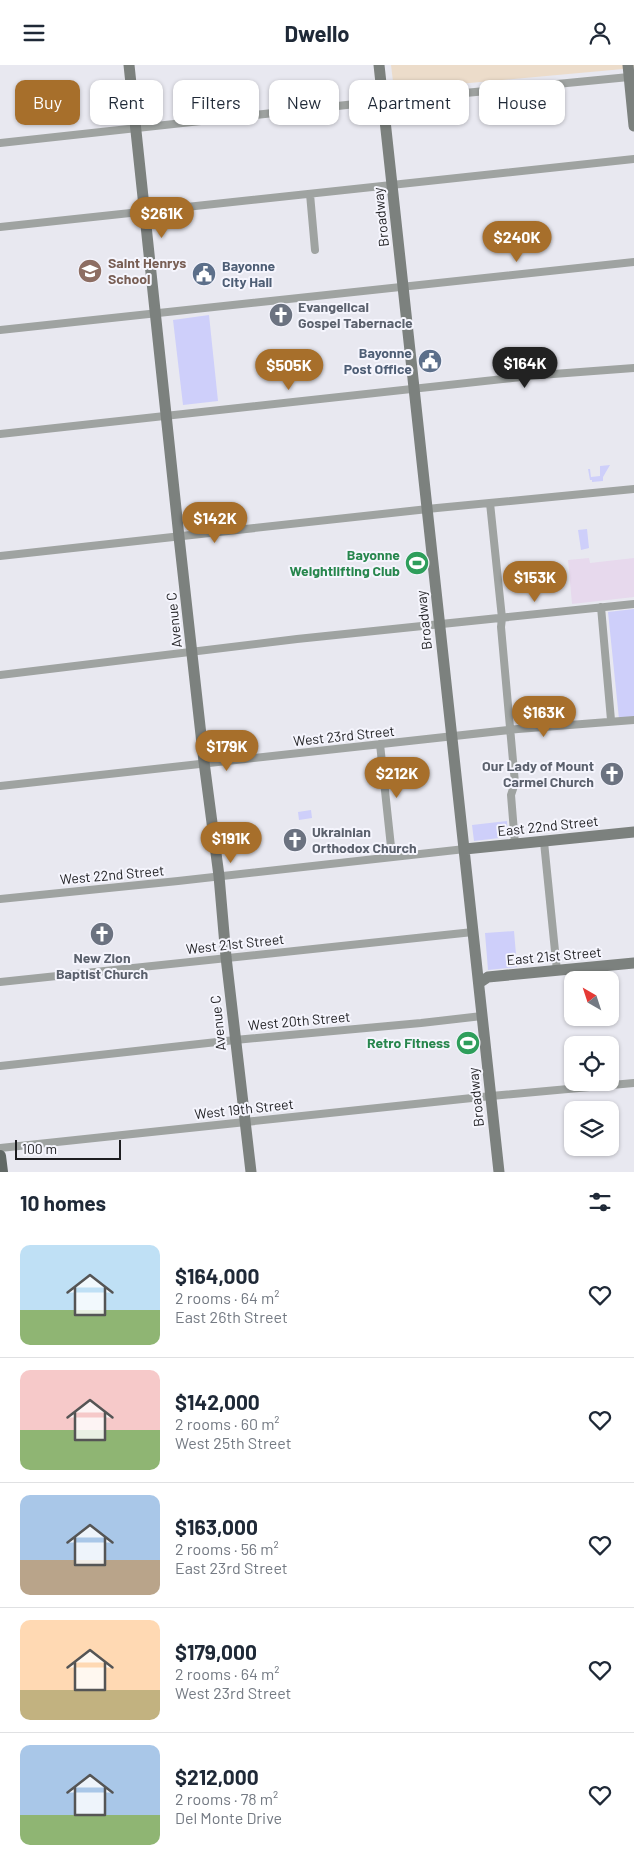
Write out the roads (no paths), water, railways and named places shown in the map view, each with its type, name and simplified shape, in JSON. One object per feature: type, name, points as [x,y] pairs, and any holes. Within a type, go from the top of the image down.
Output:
[{"type":"main road","points":[[0,1156],[2,1172]]},
{"type":"street","name":"Avenue C","points":[[129,65],[204,762],[219,876],[226,957],[251,1172]]},
{"type":"street","name":"Broadway","points":[[379,65],[381,80]]},
{"type":"street","points":[[628,65],[634,126]]},
{"type":"street","points":[[469,93],[629,77]]},
{"type":"street","points":[[0,143],[349,105]]},
{"type":"street","name":"Broadway","points":[[386,125],[499,1172]]},
{"type":"street","points":[[0,227],[634,159]]},
{"type":"street","points":[[310,194],[315,250]]},
{"type":"street","points":[[0,330],[634,262]]},
{"type":"street","points":[[0,434],[540,375],[634,368]]},
{"type":"street","points":[[0,556],[634,489]]},
{"type":"street","points":[[490,503],[502,618],[501,627],[515,783],[511,795],[515,844]]},
{"type":"street","points":[[0,675],[192,651],[634,604]]},
{"type":"street","points":[[601,607],[611,721]]},
{"type":"street","name":"West 23rd Street","points":[[0,786],[452,736],[634,720]]},
{"type":"street","points":[[380,744],[392,857]]},
{"type":"street","name":"East 22nd Street","points":[[465,849],[634,832]]},
{"type":"street","points":[[544,842],[557,971]]},
{"type":"street","name":"West 22nd Street","points":[[0,899],[465,849]]},
{"type":"street","name":"West 21st Street","points":[[0,982],[473,932]]},
{"type":"street","name":"East 21st Street","points":[[479,983],[488,977],[634,963]]},
{"type":"street","name":"West 20th Street","points":[[0,1066],[235,1040],[482,1016]]},
{"type":"street","name":"West 19th Street","points":[[0,1148],[491,1096],[634,1083]]},
{"type":"place","name":"Saint Henrys School","points":[[90,271]]},
{"type":"place","name":"Bayonne City Hall","points":[[204,274]]},
{"type":"place","name":"Evangelical Gospel Tabernacle","points":[[281,315]]},
{"type":"place","name":"Bayonne Post Office","points":[[430,361]]},
{"type":"place","name":"Bayonne Weightlifting Club","points":[[417,563]]},
{"type":"place","name":"Our Lady of Mount Carmel Church","points":[[612,774]]},
{"type":"place","name":"Ukrainian Orthodox Church","points":[[295,840]]},
{"type":"place","name":"New Zion Baptist Church","points":[[102,934]]},
{"type":"place","name":"Retro Fitness","points":[[468,1043]]}]
